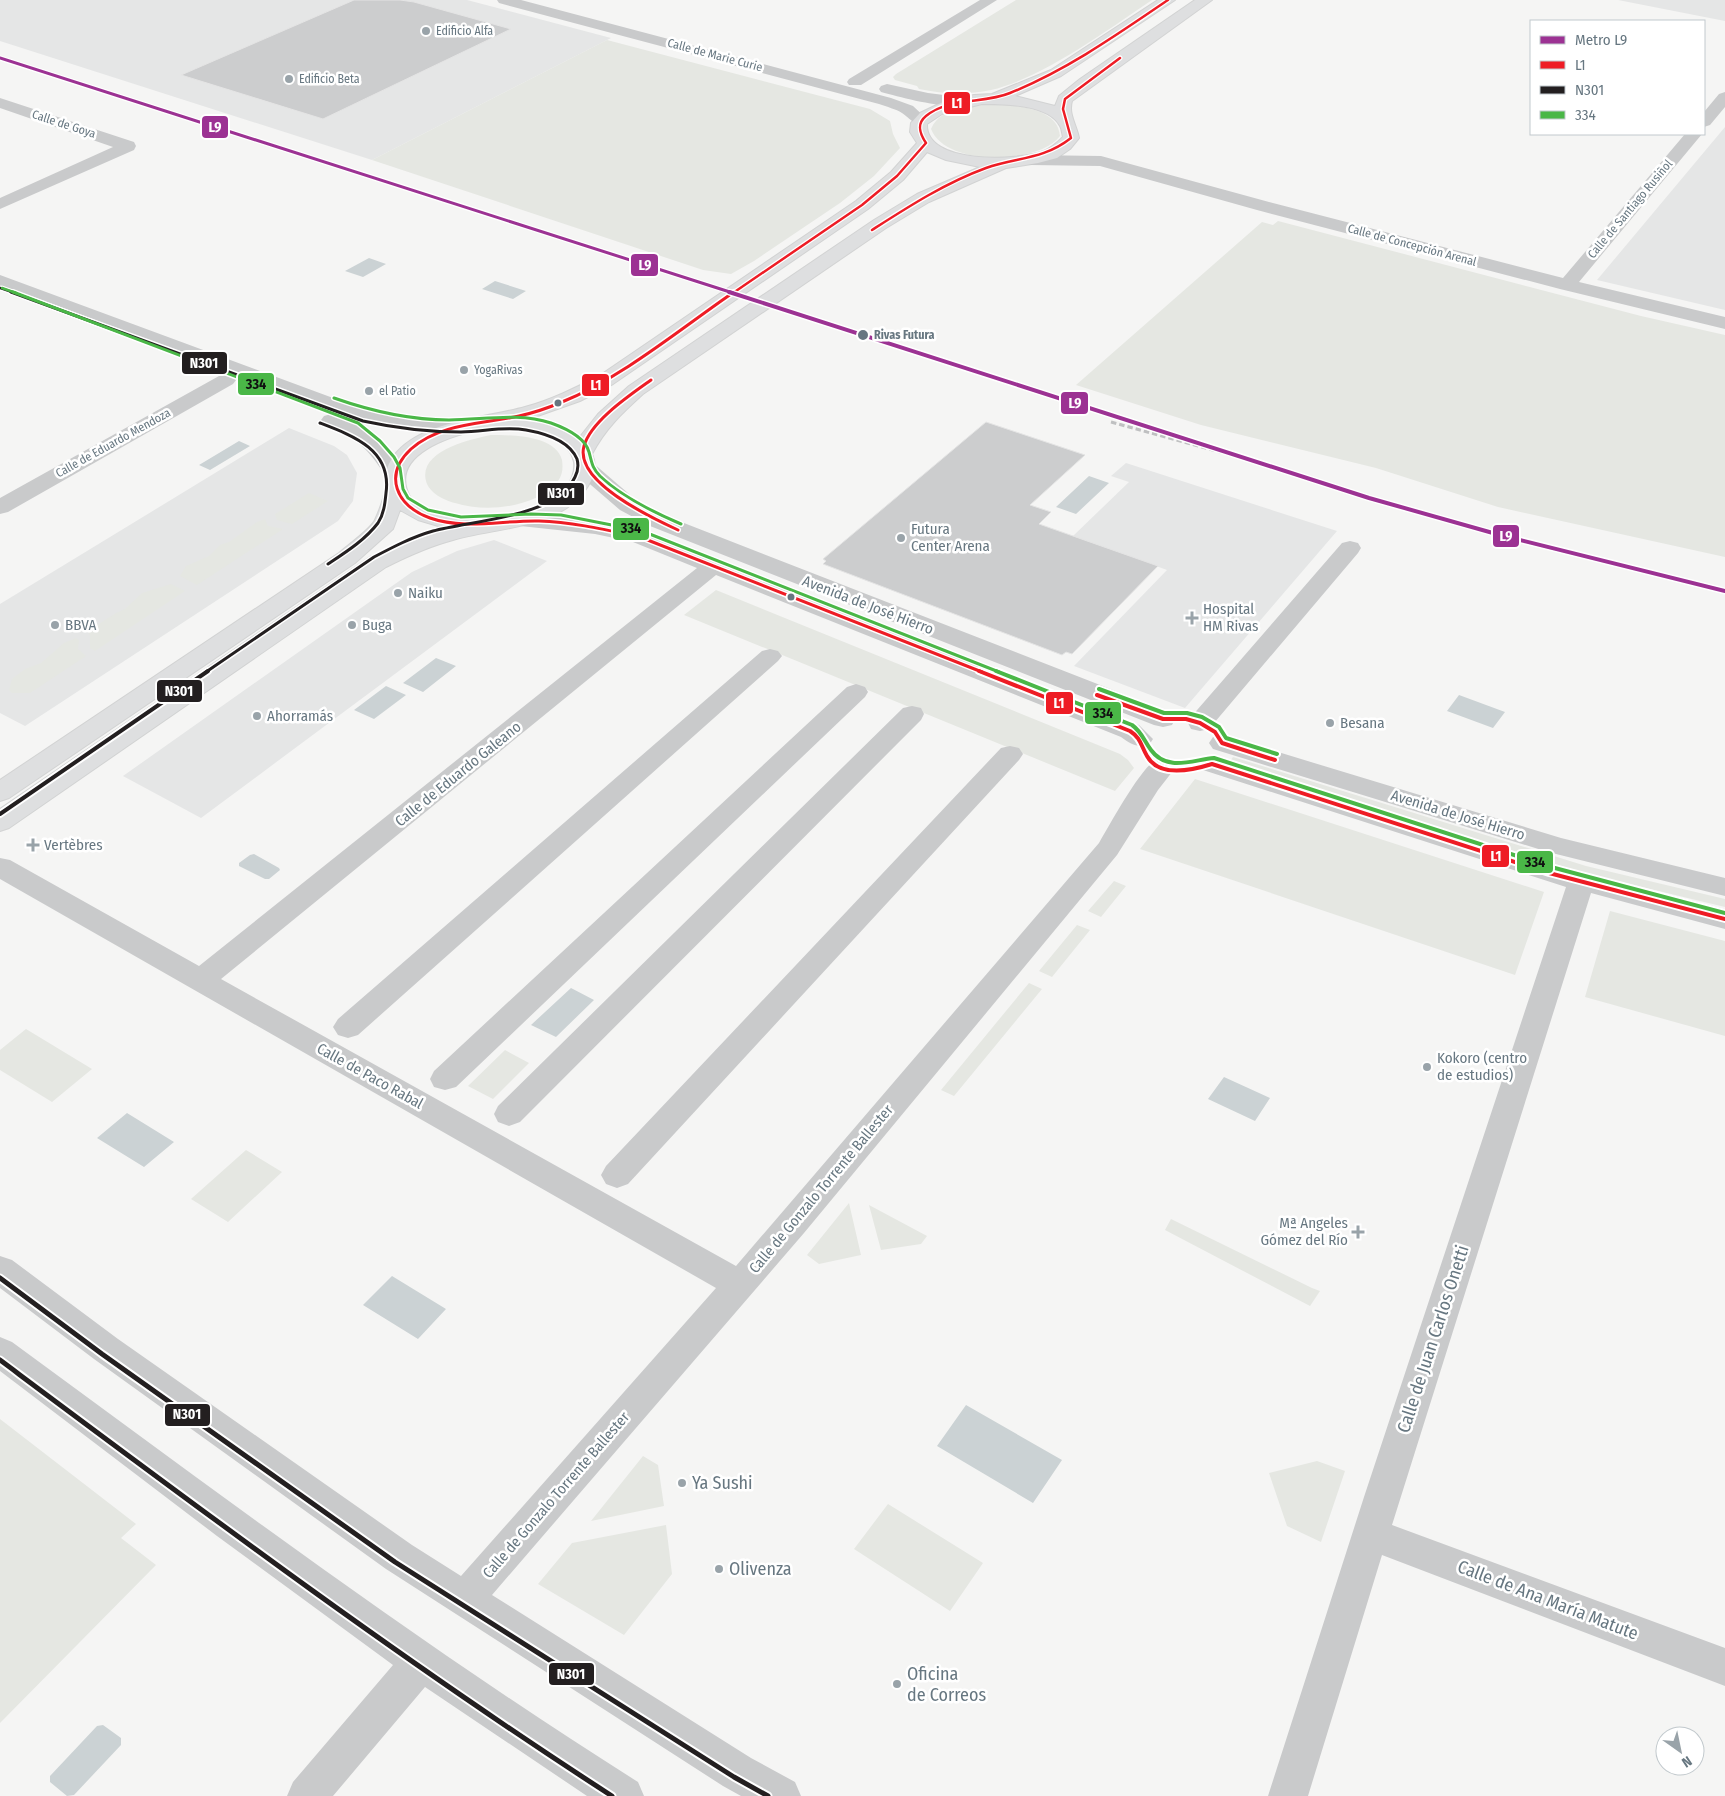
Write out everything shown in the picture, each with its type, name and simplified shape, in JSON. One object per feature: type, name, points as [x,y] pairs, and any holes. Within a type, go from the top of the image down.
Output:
[{"type":"main road","points":[[993,99],[1056,73],[1168,0]]},
{"type":"main road","points":[[1065,119],[1062,107],[1065,99],[1093,77],[1205,0]]},
{"type":"main road","points":[[993,99],[1039,106],[1054,111],[1065,119],[1072,128],[1071,138],[1063,147],[1049,155],[1031,160],[1002,163],[957,158],[939,152],[926,144],[919,134],[918,128],[921,121],[934,110],[962,102],[993,99]]},
{"type":"main road","points":[[0,792],[347,558],[385,524],[403,458],[419,444],[441,434],[532,412],[573,397],[606,380],[862,205],[897,176],[926,144]]},
{"type":"main road","points":[[0,822],[378,562],[403,549],[443,534],[519,520],[541,513],[560,503],[576,489],[583,478],[584,460],[592,433],[610,412],[636,390],[722,334],[880,224],[924,198],[1002,163]]},
{"type":"main road","points":[[475,425],[515,423],[544,428],[568,438],[584,460]]},
{"type":"main road","points":[[395,482],[407,506],[428,517],[457,524],[490,524]]},
{"type":"street","name":"Calle de Marie Curie","points":[[504,0],[885,101],[906,109],[921,121]]},
{"type":"street","name":"Calle de Marie Curie","points":[[540,0],[854,82],[922,97],[962,102]]},
{"type":"street","points":[[854,82],[990,0]]},
{"type":"street","points":[[1705,121],[1723,102]]},
{"type":"street","name":"Calle de Goya","points":[[0,103],[128,146],[0,204]]},
{"type":"street","name":"Calle de Santiago Rusiñol","points":[[1567,285],[1693,135]]},
{"type":"street","name":"Calle de Concepción Arenal","points":[[1071,138],[1089,154],[1101,161]]},
{"type":"street","name":"Calle de Concepción Arenal","points":[[1031,160],[1101,161],[1263,206],[1567,285],[1725,323]]},
{"type":"street","points":[[0,281],[363,415],[400,422],[475,425]]},
{"type":"street","points":[[0,294],[355,430],[372,440],[384,454],[395,482]]},
{"type":"street","name":"Calle de Eduardo Mendoza","points":[[0,507],[226,380]]},
{"type":"street","name":"Avenida de José Hierro","points":[[584,460],[628,505],[666,525],[1163,720]]},
{"type":"street","name":"Avenida de José Hierro","points":[[519,520],[596,527],[640,537],[1130,730],[1140,739]]},
{"type":"street","points":[[1200,723],[1350,548]]},
{"type":"street","name":"Calle de Eduardo Galeano","points":[[201,980],[714,566]]},
{"type":"street","points":[[348,1027],[770,656]]},
{"type":"street","points":[[445,1079],[856,692]]},
{"type":"street","points":[[509,1114],[912,714]]},
{"type":"street","points":[[1186,719],[1200,723],[1215,732],[1217,754],[1198,770],[1181,771],[1163,767],[1150,760],[1141,750],[1140,739],[1142,732],[1149,726],[1163,720],[1186,719]]},
{"type":"street","points":[[617,1175],[1010,754]]},
{"type":"street","name":"Avenida de José Hierro","points":[[1217,754],[1581,882],[1725,919]]},
{"type":"street","name":"Avenida de José Hierro","points":[[1217,754],[1557,846],[1725,887]]},
{"type":"street","name":"Calle de Gonzalo Torrente Ballester","points":[[464,1600],[793,1224],[1108,849],[1149,784],[1163,767]]},
{"type":"street","name":"Calle de Paco Rabal","points":[[0,867],[740,1285]]},
{"type":"street","name":"Calle de Juan Carlos Onetti","points":[[1288,1796],[1370,1534],[1581,882]]},
{"type":"street","points":[[0,1270],[106,1349],[374,1540],[464,1600],[737,1772],[781,1796]]},
{"type":"street","points":[[0,1352],[350,1612],[421,1662],[624,1796]]},
{"type":"street","name":"Calle de Ana María Matute","points":[[1370,1534],[1725,1667]]},
{"type":"street","points":[[307,1796],[421,1662]]},
{"type":"shaded area","points":[[0,0],[467,0],[611,38],[372,160],[0,41]]},
{"type":"shaded area","points":[[1016,0],[1152,0],[1053,64],[1011,84],[991,90],[964,93],[937,92],[919,89],[917,86],[895,80],[893,77],[896,74]]},
{"type":"shaded area","points":[[1618,0],[1725,0],[1725,21]]},
{"type":"shaded area","points":[[607,40],[870,109],[890,121],[893,134],[900,148],[874,176],[840,203],[754,261],[731,274],[703,270],[372,160]]},
{"type":"shaded area","points":[[1001,104],[1028,108],[1046,115],[1058,127],[1060,136],[1049,146],[1033,152],[1013,157],[993,158],[973,156],[954,150],[940,141],[931,129],[936,121],[952,110],[971,106]]},
{"type":"shaded area","points":[[1725,127],[1725,310],[1597,280]]},
{"type":"shaded area","points":[[1278,221],[1641,316],[1725,335],[1725,557],[1498,507],[1376,468],[1201,425],[1076,385],[1262,222],[1273,225]]},
{"type":"shaded area","points":[[369,258],[386,264],[363,277],[345,271]]},
{"type":"shaded area","points":[[495,281],[526,291],[513,299],[482,289]]},
{"type":"shaded area","points":[[289,428],[334,446],[347,455],[357,473],[353,501],[338,521],[25,726],[0,713],[0,604]]},
{"type":"shaded area","points":[[491,435],[531,438],[551,446],[558,452],[562,460],[562,471],[558,481],[549,490],[537,497],[510,506],[495,508],[481,508],[455,503],[442,498],[430,489],[426,481],[426,471],[430,462],[438,454],[460,443]]},
{"type":"shaded area","points":[[239,441],[250,446],[210,470],[199,465]]},
{"type":"shaded area","name":"Hospital HM Rivas","points":[[1126,463],[1337,531],[1185,708],[1074,666],[1167,570],[1073,536],[1129,482],[1111,476]]},
{"type":"shaded area","points":[[1089,476],[1109,483],[1076,514],[1056,507]]},
{"type":"shaded area","points":[[309,493],[328,501],[292,524],[277,520],[275,514]]},
{"type":"shaded area","points":[[265,519],[268,526],[283,529],[197,585],[180,576],[186,566],[209,556],[220,545],[229,542],[257,522]]},
{"type":"shaded area","points":[[494,540],[547,561],[201,818],[123,776],[412,572],[457,551]]},
{"type":"shaded area","points":[[171,584],[185,591],[95,651],[90,648],[88,631],[125,609],[142,593]]},
{"type":"shaded area","points":[[716,590],[1120,754],[1134,768],[1115,791],[684,615]]},
{"type":"shaded area","points":[[76,638],[79,640],[78,649],[86,656],[30,693],[12,693],[9,690],[12,679],[25,669],[41,663],[64,643]]},
{"type":"shaded area","points":[[436,658],[456,666],[423,692],[403,683]]},
{"type":"shaded area","points":[[386,686],[406,695],[374,719],[354,710]]},
{"type":"shaded area","points":[[1459,695],[1505,712],[1493,728],[1447,711]]},
{"type":"shaded area","points":[[1233,757],[1586,866],[1725,899],[1725,907],[1584,873],[1229,763]]},
{"type":"shaded area","points":[[1195,779],[1544,892],[1515,975],[1140,849]]},
{"type":"shaded area","points":[[254,854],[280,870],[269,879],[265,879],[239,866],[239,863]]},
{"type":"shaded area","points":[[1114,881],[1126,886],[1101,917],[1088,911]]},
{"type":"shaded area","points":[[1610,911],[1725,941],[1725,1036],[1585,997]]},
{"type":"shaded area","points":[[1077,925],[1090,930],[1052,977],[1039,971]]},
{"type":"shaded area","points":[[1029,983],[1042,989],[954,1096],[941,1090]]},
{"type":"shaded area","points":[[571,988],[594,1000],[556,1037],[531,1025]]},
{"type":"shaded area","points":[[26,1029],[92,1069],[52,1102],[0,1070],[0,1050]]},
{"type":"shaded area","points":[[505,1050],[529,1063],[493,1099],[468,1086]]},
{"type":"shaded area","points":[[1224,1077],[1270,1098],[1255,1121],[1208,1099]]},
{"type":"shaded area","points":[[127,1113],[174,1142],[144,1167],[97,1138]]},
{"type":"shaded area","points":[[246,1150],[282,1172],[228,1222],[191,1199]]},
{"type":"shaded area","points":[[849,1203],[861,1255],[819,1264],[807,1255]]},
{"type":"shaded area","points":[[869,1205],[927,1236],[921,1244],[881,1250]]},
{"type":"shaded area","points":[[1171,1219],[1320,1291],[1310,1306],[1165,1230]]},
{"type":"shaded area","points":[[392,1276],[446,1309],[418,1339],[363,1305]]},
{"type":"shaded area","points":[[966,1405],[1062,1460],[1033,1503],[937,1446]]},
{"type":"shaded area","points":[[0,1419],[136,1524],[121,1538],[156,1565],[0,1723]]},
{"type":"shaded area","points":[[643,1456],[658,1465],[664,1506],[591,1521]]},
{"type":"shaded area","points":[[1317,1461],[1345,1471],[1321,1542],[1287,1526],[1269,1473]]},
{"type":"shaded area","points":[[888,1504],[983,1563],[950,1611],[854,1549]]},
{"type":"shaded area","points":[[666,1525],[672,1574],[624,1635],[538,1584],[572,1543]]},
{"type":"shaded area","points":[[103,1725],[121,1738],[121,1745],[74,1795],[67,1796],[50,1782],[50,1776],[97,1726]]},
{"type":"building","points":[[354,0],[400,0],[414,2],[511,29],[323,119],[181,75]]},
{"type":"building","name":"Futura Center Arena","points":[[986,422],[1085,455],[1030,505],[1051,512],[1039,524],[1158,566],[1072,654],[1066,652],[1062,655],[823,564],[826,561],[823,559]]},
{"type":"railway","points":[[1111,422],[1242,458]]},
{"type":"metro line","name":"L9","points":[[0,58],[1369,498],[1500,535],[1725,591]]},
{"type":"transit line","name":"L1","points":[[1168,0],[1091,51],[1031,84],[1000,97],[945,106],[935,110],[923,119],[920,126],[926,143],[897,176],[862,205],[642,356],[579,394],[546,408],[519,416],[471,424],[425,439],[412,448],[398,464],[395,474],[398,494],[414,510],[430,518],[448,522],[542,521],[591,527],[640,537],[1130,731],[1141,740],[1149,759],[1163,768],[1188,770],[1212,764],[1549,873],[1725,919]]},
{"type":"transit line","name":"L1","points":[[872,230],[927,196],[971,174],[997,165],[1041,155],[1061,146],[1071,138],[1063,109],[1065,99],[1120,58]]},
{"type":"transit line","name":"N301","points":[[0,288],[363,421],[400,428],[437,431],[465,432],[504,428],[524,430],[553,438],[572,451],[578,461],[578,470],[571,485],[557,497],[538,506],[492,519],[433,531],[411,539],[374,557],[0,814]]},
{"type":"transit line","name":"334","points":[[2,288],[358,423],[390,451],[400,468],[403,489],[408,498],[428,510],[461,517],[531,514],[561,515],[642,531],[1132,725],[1143,734],[1148,746],[1157,758],[1165,762],[1173,764],[1214,758],[1551,867],[1725,913]]},
{"type":"transit line","name":"L1","points":[[651,380],[598,423],[584,444],[582,454],[585,465],[606,488],[637,509],[678,530]]},
{"type":"transit line","name":"334","points":[[334,398],[376,411],[434,420],[513,417],[550,423],[567,430],[583,442],[589,452],[592,467],[610,484],[658,514],[681,524]]},
{"type":"transit line","name":"N301","points":[[320,423],[347,434],[371,449],[380,458],[385,470],[387,484],[383,512],[378,522],[361,540],[328,564]]},
{"type":"transit line","name":"334","points":[[1099,689],[1164,713],[1187,713],[1202,717],[1219,727],[1226,738],[1277,754]]},
{"type":"transit line","name":"L1","points":[[1097,695],[1163,719],[1186,719],[1200,723],[1215,732],[1222,743],[1275,760]]},
{"type":"transit line","name":"N301","points":[[0,1278],[102,1354],[395,1562],[734,1777],[768,1796]]},
{"type":"transit line","name":"N301","points":[[0,1360],[226,1529],[378,1639],[533,1745],[612,1796]]},
{"type":"place","name":"Edificio Alfa","points":[[426,31]]},
{"type":"place","name":"Edificio Beta","points":[[289,79]]},
{"type":"place","name":"Rivas Futura","points":[[863,335]]},
{"type":"place","name":"YogaRivas","points":[[464,370]]},
{"type":"place","name":"el Patio","points":[[369,391]]},
{"type":"place","name":"Futura Center Arena","points":[[901,538]]},
{"type":"place","name":"Naiku","points":[[398,593]]},
{"type":"place","name":"Hospital HM Rivas","points":[[1192,618]]},
{"type":"place","name":"BBVA","points":[[55,625]]},
{"type":"place","name":"Buga","points":[[352,625]]},
{"type":"place","name":"Ahorramás","points":[[257,716]]},
{"type":"place","name":"Besana","points":[[1330,723]]},
{"type":"place","name":"Vertèbres","points":[[33,845]]},
{"type":"place","name":"Kokoro (centro de estudios)","points":[[1427,1067]]},
{"type":"place","name":"Mª Angeles Gómez del Río","points":[[1358,1232]]},
{"type":"place","name":"Ya Sushi","points":[[682,1483]]},
{"type":"place","name":"Olivenza","points":[[719,1569]]},
{"type":"place","name":"Oficina de Correos","points":[[897,1684]]}]
